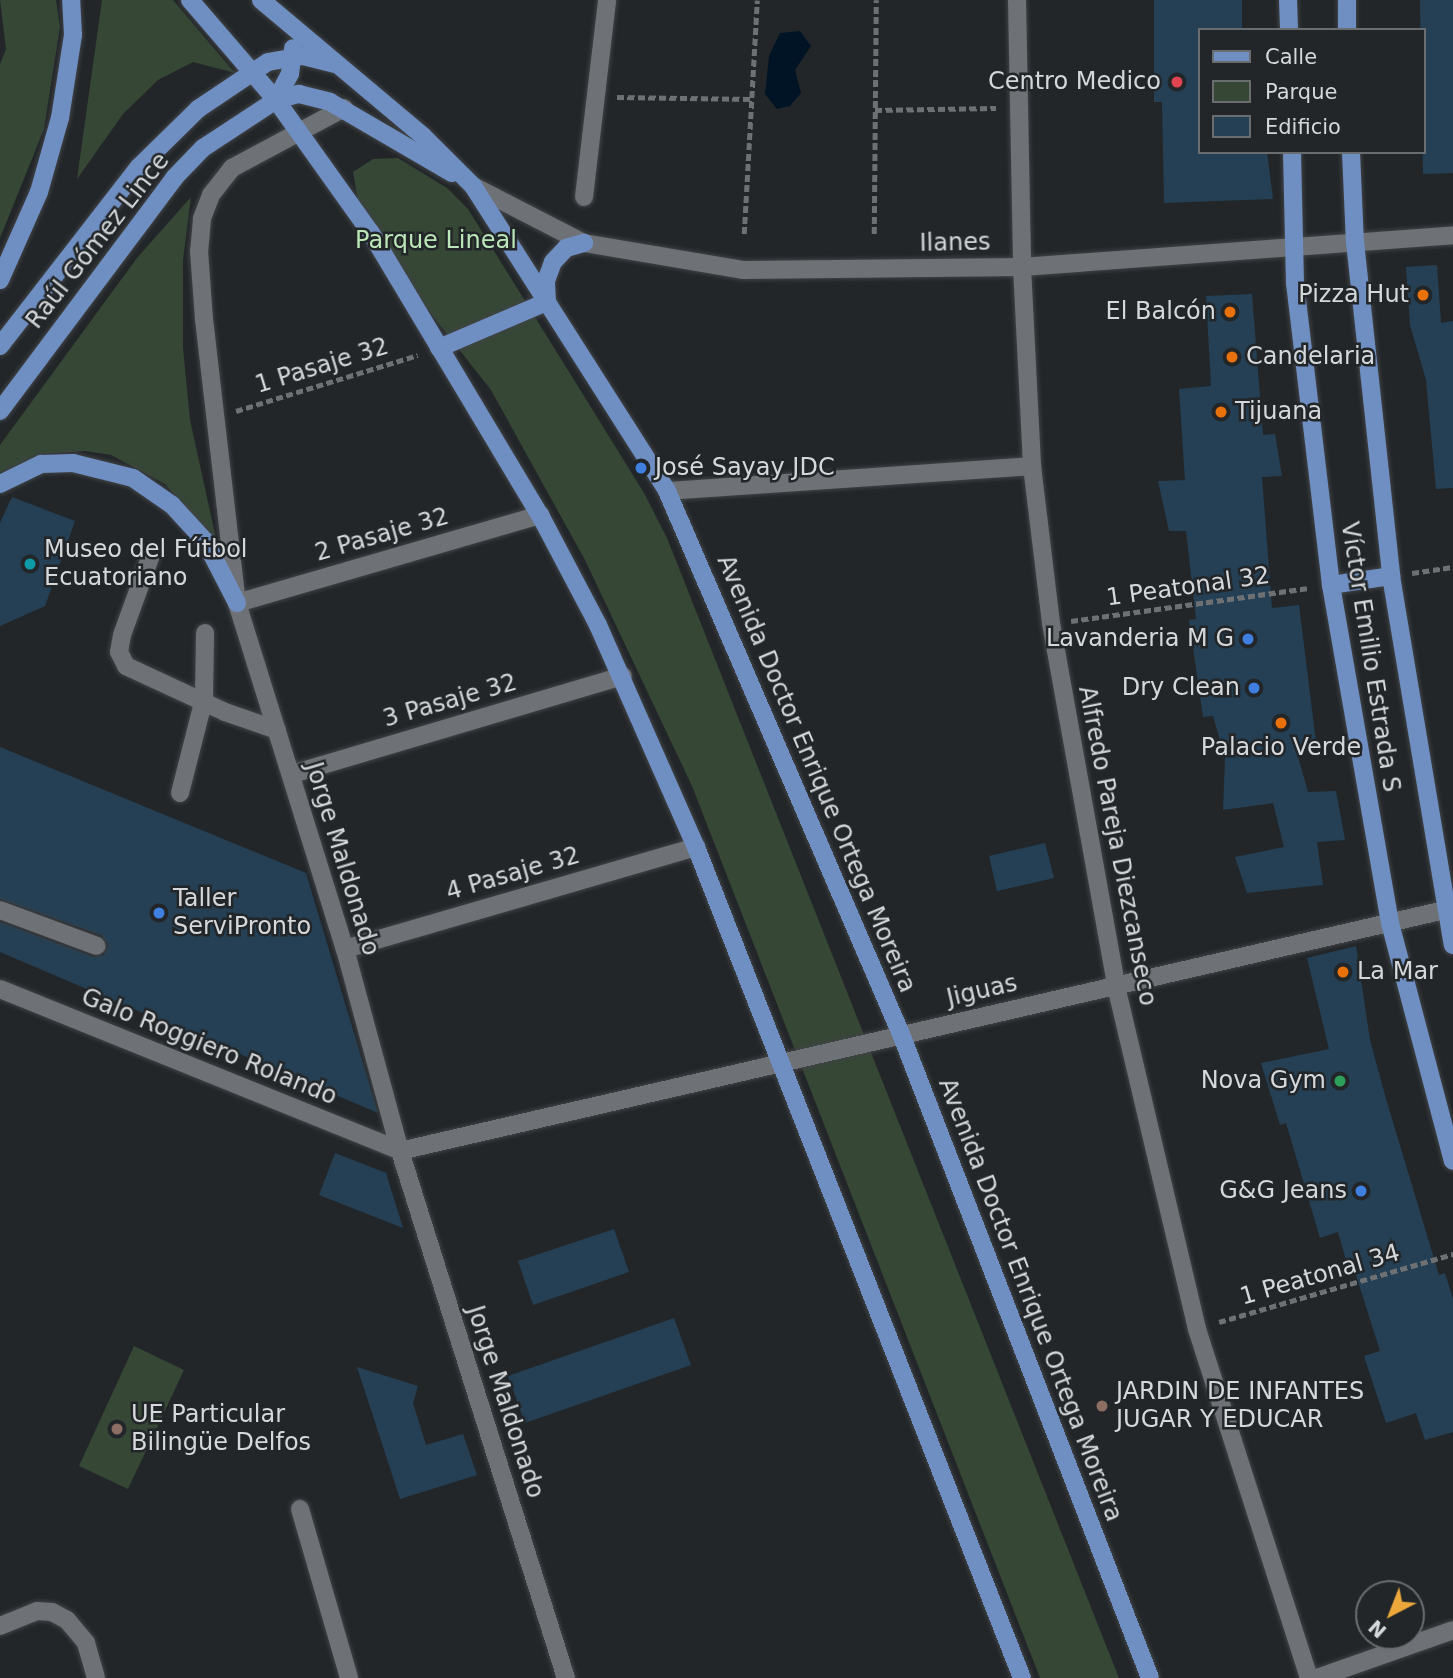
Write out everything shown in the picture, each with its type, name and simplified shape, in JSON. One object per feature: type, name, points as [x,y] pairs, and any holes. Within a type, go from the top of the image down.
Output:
[{"type":"main road","points":[[0,280],[39,192],[60,118],[74,35],[71,0]]},
{"type":"main road","points":[[190,0],[276,100],[371,233],[540,515],[623,676],[696,847],[777,1064],[1022,1678]]},
{"type":"main road","name":"Avenida Doctor Enrique Ortega Moreira","points":[[261,0],[351,73],[472,186],[667,491],[901,1034],[1150,1678]]},
{"type":"main road","points":[[1288,0],[1289,28]]},
{"type":"main road","points":[[1347,0],[1347,28]]},
{"type":"main road","points":[[276,100],[287,81],[293,57],[290,24]]},
{"type":"main road","name":"Raúl Gómez Lince","points":[[0,346],[157,148],[251,71],[293,57],[318,58],[351,73]]},
{"type":"main road","name":"Raúl Gómez Lince","points":[[0,411],[174,178],[204,148],[276,100],[304,95],[344,108],[472,186]]},
{"type":"main road","name":"Víctor Emilio Estrada S","points":[[1292,154],[1294,247],[1331,585],[1390,923],[1453,1161]]},
{"type":"main road","name":"Víctor Emilio Estrada S","points":[[1351,154],[1355,242],[1391,576],[1453,945]]},
{"type":"main road","points":[[439,348],[547,302],[546,281],[553,262],[566,248],[584,243]]},
{"type":"main road","points":[[0,484],[41,464],[73,463],[133,478],[172,505],[205,541],[237,603]]},
{"type":"main road","points":[[1331,585],[1391,576]]},
{"type":"street","points":[[584,197],[607,0]]},
{"type":"street","name":"Alfredo Pareja Diezcanseco","points":[[1017,0],[1021,267],[1032,466],[1051,623],[1116,986],[1197,1329],[1309,1678]]},
{"type":"street","name":"Jorge Maldonado","points":[[344,108],[232,168],[206,207],[200,265],[237,603],[345,949],[400,1151],[566,1678]]},
{"type":"street","name":"Ilanes","points":[[472,186],[584,243],[743,270],[1021,267],[1453,235]]},
{"type":"street","points":[[667,491],[1032,466]]},
{"type":"street","name":"2 Pasaje 32","points":[[237,603],[540,515]]},
{"type":"street","points":[[150,555],[119,652],[126,666],[204,699],[225,712],[277,730]]},
{"type":"street","points":[[180,793],[204,699],[205,633]]},
{"type":"street","name":"3 Pasaje 32","points":[[292,774],[623,676]]},
{"type":"street","name":"4 Pasaje 32","points":[[345,949],[696,847]]},
{"type":"street","name":"Jiguas","points":[[400,1151],[1448,909]]},
{"type":"street","points":[[0,910],[97,946]]},
{"type":"street","name":"Galo Roggiero Rolando","points":[[0,989],[400,1151]]},
{"type":"street","points":[[300,1509],[349,1678]]},
{"type":"street","points":[[0,1626],[37,1611],[52,1612],[67,1620],[86,1643],[96,1678]]},
{"type":"street","points":[[1317,1678],[1453,1630]]},
{"type":"path","points":[[744,234],[757,0]]},
{"type":"path","points":[[874,234],[876,0]]},
{"type":"path","points":[[596,96],[752,99]]},
{"type":"path","points":[[875,110],[1019,108]]},
{"type":"path","name":"1 Pasaje 32","points":[[216,416],[439,348]]},
{"type":"path","points":[[1391,576],[1453,567]]},
{"type":"path","name":"1 Peatonal 32","points":[[1051,623],[1331,585]]},
{"type":"path","name":"1 Peatonal 34","points":[[1197,1329],[1453,1254]]},
{"type":"green space","points":[[0,0],[56,0],[60,27],[44,129],[0,238],[0,64],[6,49]]},
{"type":"green space","points":[[102,0],[173,0],[235,73],[193,62],[158,80],[123,114],[77,179]]},
{"type":"green space","name":"Parque Lineal","points":[[398,158],[447,188],[468,209],[644,493],[667,538],[1119,1678],[1040,1678],[692,786],[585,560],[491,390],[432,315],[358,201],[353,172],[373,159]]},
{"type":"green space","points":[[191,197],[183,260],[183,348],[190,420],[217,543],[165,484],[111,455],[85,451],[42,454],[0,473],[0,445],[137,258]]},
{"type":"green space","points":[[134,1346],[184,1370],[128,1489],[79,1466]]},
{"type":"water","points":[[800,31],[811,46],[795,70],[801,93],[790,106],[777,109],[765,94],[769,56],[780,33]]},
{"type":"building","points":[[1154,0],[1242,0],[1242,28],[1198,28],[1198,154],[1267,154],[1273,199],[1164,203],[1162,102],[1154,102]]},
{"type":"building","points":[[1420,0],[1453,0],[1453,173],[1423,174],[1425,28],[1420,28]]},
{"type":"building","points":[[1437,265],[1441,323],[1453,321],[1453,488],[1436,489],[1426,380],[1410,325],[1406,267]]},
{"type":"building","points":[[1252,294],[1263,435],[1275,434],[1282,476],[1262,477],[1272,608],[1299,605],[1316,742],[1295,746],[1308,792],[1336,791],[1345,840],[1317,842],[1323,885],[1247,893],[1235,857],[1284,847],[1273,803],[1223,810],[1225,758],[1213,716],[1203,717],[1189,620],[1196,619],[1186,531],[1169,531],[1158,481],[1185,480],[1179,389],[1211,386],[1206,296]]},
{"type":"building","name":"Museo del Fútbol Ecuatoriano","points":[[12,497],[75,521],[45,606],[0,626],[0,523]]},
{"type":"building","name":"Taller ServiPronto","points":[[0,747],[306,873],[378,1113],[0,952],[0,922],[94,957],[104,955],[108,945],[101,935],[0,899]]},
{"type":"building","points":[[1045,843],[1054,878],[997,891],[989,856]]},
{"type":"building","points":[[1356,946],[1370,1040],[1386,1099],[1439,1275],[1445,1273],[1453,1299],[1453,1432],[1425,1440],[1416,1413],[1386,1423],[1364,1356],[1380,1351],[1355,1272],[1350,1274],[1338,1232],[1320,1238],[1286,1123],[1280,1125],[1261,1063],[1329,1049],[1307,958]]},
{"type":"building","points":[[335,1153],[386,1173],[403,1228],[319,1195]]},
{"type":"building","points":[[614,1229],[629,1272],[533,1305],[518,1261]]},
{"type":"building","points":[[674,1318],[691,1365],[525,1423],[508,1376]]},
{"type":"building","points":[[357,1367],[418,1386],[413,1403],[426,1445],[463,1434],[477,1475],[400,1499]]},
{"type":"place","name":"Centro Medico","points":[[1177,82]]},
{"type":"place","name":"Pizza Hut","points":[[1423,295]]},
{"type":"place","name":"El Balcón","points":[[1230,312]]},
{"type":"place","name":"Candelaria","points":[[1232,357]]},
{"type":"place","name":"Tijuana","points":[[1221,412]]},
{"type":"place","name":"José Sayay JDC","points":[[641,468]]},
{"type":"place","name":"Museo del Fútbol Ecuatoriano","points":[[30,564]]},
{"type":"place","name":"Lavanderia M G","points":[[1248,639]]},
{"type":"place","name":"Dry Clean","points":[[1254,688]]},
{"type":"place","name":"Palacio Verde","points":[[1281,723]]},
{"type":"place","name":"Taller ServiPronto","points":[[159,913]]},
{"type":"place","name":"La Mar","points":[[1343,972]]},
{"type":"place","name":"Nova Gym","points":[[1340,1081]]},
{"type":"place","name":"G&G Jeans","points":[[1361,1191]]},
{"type":"place","name":"JARDIN DE INFANTES JUGAR Y EDUCAR","points":[[1102,1406]]},
{"type":"place","name":"UE Particular Bilingüe Delfos","points":[[117,1429]]}]
